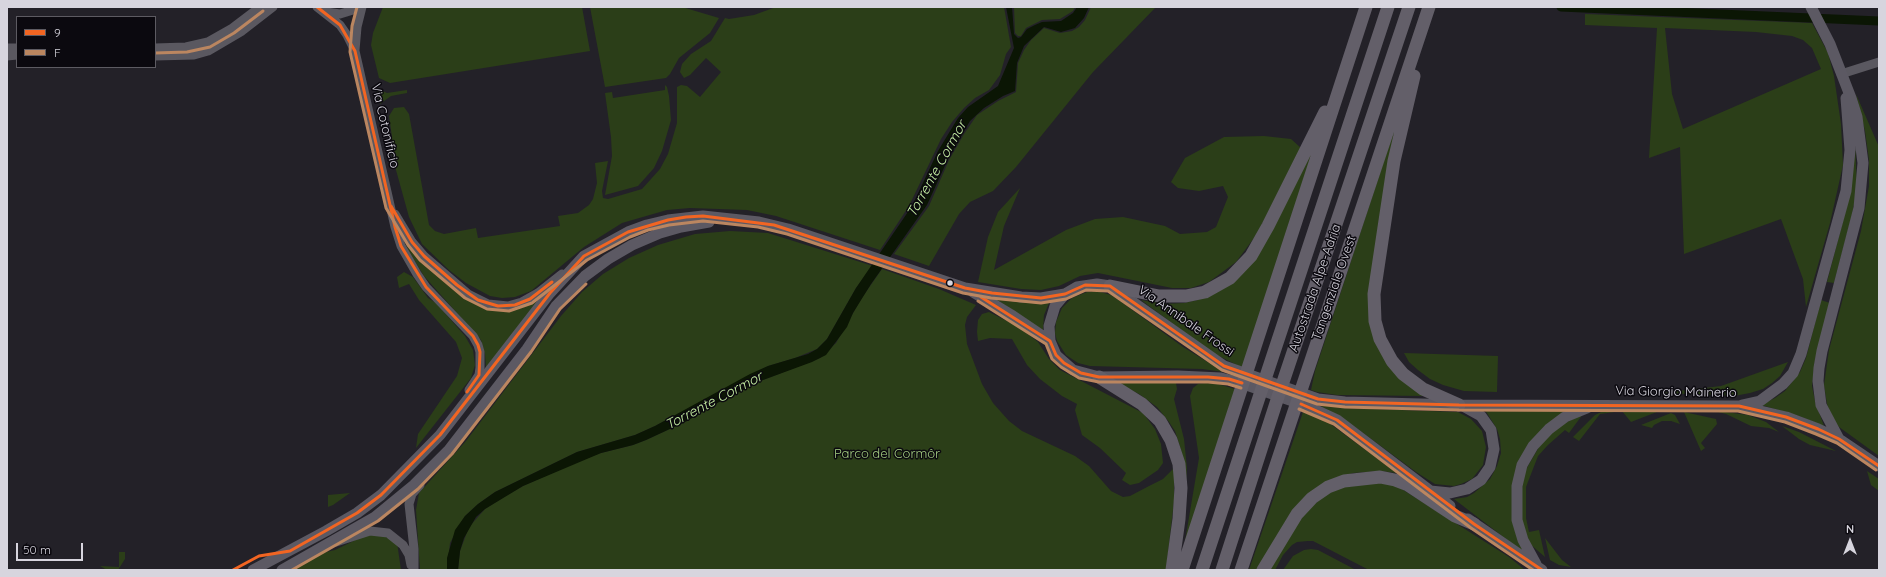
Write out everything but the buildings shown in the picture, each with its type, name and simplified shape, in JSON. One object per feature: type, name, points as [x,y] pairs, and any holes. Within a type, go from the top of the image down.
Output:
[{"type":"highway","points":[[1182,570],[1366,7]]},
{"type":"highway","name":"Autostrada Alpe-Adria","points":[[1202,570],[1388,7]]},
{"type":"highway","name":"Autostrada Alpe-Adria","points":[[1222,570],[1277,400],[1409,7]]},
{"type":"highway","points":[[1428,10],[1429,32],[1411,85],[1394,161],[1374,294],[1375,320],[1380,338],[1392,361],[1403,374],[1423,389],[1459,404]]},
{"type":"highway","name":"Tangenziale Ovest","points":[[1241,570],[1300,388],[1428,10]]},
{"type":"highway","points":[[1110,286],[1159,296],[1186,296],[1205,292],[1221,284],[1237,272],[1251,256],[1268,226],[1347,67]]},
{"type":"highway","points":[[1099,377],[1142,404],[1160,421],[1171,440],[1179,464],[1181,488],[1179,519],[1172,570]]},
{"type":"highway","points":[[1263,570],[1297,514],[1312,498],[1328,487],[1344,481],[1380,477],[1396,480],[1408,485],[1455,516],[1474,524]]},
{"type":"main road","points":[[1811,7],[1822,26],[1851,98],[1857,117],[1863,163],[1859,208],[1822,351],[1818,382],[1821,405],[1839,439]]},
{"type":"main road","points":[[1739,406],[1760,401],[1772,394],[1793,373],[1801,354],[1846,191],[1849,173],[1850,130],[1841,74]]},
{"type":"main road","points":[[253,570],[357,513],[392,485],[440,435],[550,293],[584,256],[628,232],[668,220],[703,216],[741,220]]},
{"type":"main road","points":[[282,570],[375,517],[397,501],[448,451],[527,349],[556,306],[585,276],[608,259],[632,245],[660,233],[708,222],[741,220]]},
{"type":"main road","name":"Via Annibale Frossi","points":[[741,220],[774,225],[964,288],[1021,297],[1041,298],[1065,294],[1085,285],[1097,284],[1110,286],[1214,361],[1236,372],[1318,399],[1331,401],[1459,404]]},
{"type":"main road","name":"Via Annibale Frossi","points":[[964,288],[1013,316],[1050,341]]},
{"type":"main road","points":[[1819,290],[1836,294]]},
{"type":"main road","name":"Via Annibale Frossi","points":[[1065,294],[1052,312],[1049,326],[1050,341],[1056,356],[1064,363],[1081,373],[1099,377],[1208,377],[1238,382],[1307,406],[1337,420],[1474,524],[1540,568]]},
{"type":"main road","points":[[1430,491],[1450,493],[1467,490],[1481,480],[1490,467],[1494,449],[1491,430],[1481,416],[1459,404]]},
{"type":"main road","name":"Via Giorgio Mainerio","points":[[1459,404],[1739,406],[1803,423],[1839,439],[1879,466]]},
{"type":"main road","points":[[1540,568],[1524,540],[1517,520],[1516,497],[1522,465],[1533,446],[1549,429],[1574,412],[1598,405]]},
{"type":"street","points":[[156,48],[186,47],[208,42],[231,29],[260,7]]},
{"type":"street","points":[[156,56],[194,55],[208,51],[242,31],[273,7]]},
{"type":"street","name":"Via Cotonificio","points":[[318,8],[333,14],[340,14],[358,7]]},
{"type":"street","name":"Via Cotonificio","points":[[355,51],[357,27],[362,7]]},
{"type":"street","name":"Via Cotonificio","points":[[318,8],[340,25],[355,51],[401,246],[417,274],[436,298],[473,336],[480,352],[481,360],[479,375],[445,422],[440,435]]},
{"type":"street","points":[[1841,74],[1879,62]]},
{"type":"street","name":"Via Cotonificio","points":[[391,206],[412,242],[424,256],[468,294],[488,304],[508,306],[530,299],[584,256]]},
{"type":"street","points":[[413,570],[414,549],[409,512],[410,498],[413,492],[444,459],[448,451]]},
{"type":"street","points":[[329,544],[370,531],[388,533],[397,538],[407,551],[413,570]]},
{"type":"green space","points":[[383,7],[582,7],[590,51],[390,83],[379,78],[371,45],[373,33]]},
{"type":"green space","points":[[590,7],[682,7],[719,18],[710,33],[679,58],[666,78],[605,87]]},
{"type":"green space","points":[[776,7],[1004,7],[1011,47],[1006,54],[1000,75],[989,90],[975,98],[952,122],[941,139],[909,206],[880,250],[776,216],[747,210],[690,208],[667,210],[622,223],[584,247],[531,291],[515,297],[502,298],[490,296],[466,283],[449,270],[422,244],[409,217],[391,152],[392,137],[389,116],[394,108],[404,107],[409,114],[429,225],[435,231],[444,234],[476,228],[478,238],[560,226],[558,216],[578,213],[589,205],[593,199],[597,183],[595,163],[608,161],[602,191],[603,198],[608,199],[642,189],[660,169],[668,154],[677,123],[677,87],[681,85],[687,86],[700,97],[721,72],[706,58],[690,75],[684,78],[680,72],[682,64],[691,54],[711,41],[725,18],[729,19],[754,15]]},
{"type":"green space","points":[[1014,7],[1075,7],[1073,11],[1060,19],[1042,20],[1026,28],[1021,36],[1018,36],[1015,33]]},
{"type":"green space","points":[[1091,7],[1156,7],[1093,72],[1016,167],[993,191],[970,202],[959,214],[929,266],[894,254],[929,206],[949,160],[977,115],[998,101],[1016,92],[1018,63],[1031,40],[1044,28],[1060,33],[1072,31],[1079,27],[1085,20]]},
{"type":"green space","points":[[1585,14],[1812,23],[1828,53],[1834,76],[1841,124],[1843,165],[1830,223],[1806,307],[1803,279],[1781,219],[1684,254],[1680,147],[1649,158],[1657,28],[1585,25]],"holes":[[[1665,28],[1756,32],[1792,36],[1803,40],[1812,48],[1821,69],[1683,129],[1672,94]]]},
{"type":"green space","points":[[665,85],[669,96],[671,120],[662,151],[654,168],[638,186],[605,195],[612,156],[605,93],[612,92],[613,98],[665,90]]},
{"type":"green space","points":[[376,88],[387,93],[407,90],[407,93],[391,96],[380,104]]},
{"type":"green space","points":[[1856,94],[1879,147],[1879,456],[1839,427],[1831,416],[1827,404],[1824,385],[1829,350],[1861,231],[1869,186],[1869,160],[1865,131]]},
{"type":"green space","points":[[1398,118],[1370,323],[1424,396],[1337,395],[1317,392],[1311,390],[1315,371]]},
{"type":"green space","points":[[1264,136],[1291,139],[1301,148],[1257,234],[1236,262],[1209,282],[1191,288],[1172,288],[1098,273],[1080,276],[1059,286],[1041,290],[1021,289],[978,282],[988,237],[998,212],[1020,188],[1004,226],[994,270],[1066,230],[1095,219],[1123,217],[1165,226],[1180,234],[1207,232],[1216,227],[1228,197],[1223,186],[1199,191],[1178,188],[1171,182],[1185,158],[1224,137]]},
{"type":"green space","points":[[1855,141],[1857,188],[1852,215],[1834,283],[1827,282],[1850,194]]},
{"type":"green space","points":[[1314,147],[1243,368],[1211,352],[1141,300],[1164,304],[1184,303],[1198,300],[1235,280]]},
{"type":"green space","points":[[400,230],[460,292],[477,304],[485,308],[502,310],[521,308],[538,301],[486,368],[485,354],[481,340],[424,276],[408,250]]},
{"type":"green space","points":[[730,231],[768,233],[873,266],[856,288],[827,339],[817,349],[795,358],[768,366],[655,426],[635,435],[577,452],[495,492],[478,504],[465,516],[450,543],[447,570],[420,570],[416,510],[419,493],[466,441],[561,316],[582,292],[603,274],[629,258],[658,245],[695,234]]},
{"type":"green space","name":"Parco del Cormôr","points":[[882,269],[939,289],[976,305],[967,317],[965,325],[967,344],[982,384],[993,403],[1009,421],[1022,431],[1075,456],[1089,466],[1111,491],[1123,497],[1130,496],[1163,479],[1174,468],[1174,501],[1166,570],[458,570],[460,551],[469,527],[485,509],[504,497],[523,486],[579,461],[646,440],[687,421],[719,402],[763,380],[820,358],[836,343],[861,299]]},
{"type":"green space","points":[[404,272],[413,277],[428,298],[436,303],[465,336],[473,350],[475,365],[471,378],[416,448],[418,434],[457,376],[462,358],[456,342],[419,300],[409,284],[399,288],[397,277]]},
{"type":"green space","points":[[1097,291],[1111,295],[1183,347],[1224,372],[1202,369],[1090,366],[1078,363],[1066,355],[1057,341],[1055,333],[1056,322],[1062,308],[1072,298],[1087,292]]},
{"type":"green space","points":[[989,295],[1049,303],[1044,315],[1043,330]]},
{"type":"green space","points":[[1821,300],[1830,303],[1815,361],[1812,386],[1815,401],[1824,426],[1799,416],[1761,405],[1785,391],[1800,372],[1806,358]]},
{"type":"green space","points":[[989,312],[1019,327],[1038,342],[1049,359],[1060,370],[1143,413],[1155,429],[1161,444],[1163,463],[1158,470],[1139,483],[1130,485],[1122,480],[1126,473],[1100,448],[1082,435],[1075,410],[1077,404],[1062,396],[1040,379],[1027,365],[1012,339],[990,338],[978,341],[978,320],[982,314]]},
{"type":"green space","points":[[1404,353],[1498,356],[1497,392],[1464,391],[1443,385],[1430,379],[1418,370],[1409,362]]},
{"type":"green space","points":[[1788,362],[1780,376],[1772,383],[1763,389],[1750,393],[1734,396],[1661,393],[1721,386]]},
{"type":"green space","points":[[1114,381],[1176,383],[1177,389],[1174,399],[1184,439],[1187,468],[1186,483],[1185,467],[1181,450],[1175,431],[1169,422],[1157,407],[1139,394]]},
{"type":"green space","points":[[1198,384],[1218,384],[1235,389],[1184,547],[1199,458],[1190,396],[1193,388]]},
{"type":"green space","points":[[1317,404],[1343,408],[1458,412],[1471,419],[1482,431],[1486,447],[1483,465],[1472,479],[1461,484],[1454,486],[1435,484],[1416,472],[1347,421]]},
{"type":"green space","points":[[1567,409],[1514,478],[1523,552],[1454,499],[1467,497],[1474,493],[1490,479],[1497,466],[1501,453],[1500,439],[1497,429],[1485,410]]},
{"type":"green space","points":[[1620,410],[1662,410],[1631,422],[1622,411],[1600,414],[1579,441],[1573,437],[1595,415],[1601,412]]},
{"type":"green space","points":[[1710,410],[1748,415],[1766,422],[1779,432],[1769,428],[1751,426],[1726,414]]},
{"type":"green space","points":[[1303,412],[1319,417],[1329,423],[1397,473],[1381,471],[1353,473],[1331,481],[1260,570],[1249,570]]},
{"type":"green space","points":[[1684,412],[1716,419],[1717,424],[1701,443],[1705,448],[1701,451]]},
{"type":"green space","points":[[1671,413],[1675,415],[1680,424],[1671,421],[1662,421],[1654,425],[1652,428],[1641,425]]},
{"type":"green space","points":[[1583,414],[1569,433],[1565,430],[1538,456],[1526,487],[1526,518],[1529,532],[1539,530],[1545,557],[1530,544],[1522,521],[1520,496],[1525,471],[1539,447],[1547,437],[1563,424]]},
{"type":"green space","points":[[1782,426],[1799,432],[1836,451],[1810,445],[1799,439]]},
{"type":"green space","points":[[1867,471],[1879,479],[1879,491],[1871,485]]},
{"type":"green space","points":[[1371,481],[1397,486],[1509,557],[1525,570],[1369,570],[1313,541],[1308,541],[1297,542],[1292,545],[1283,555],[1275,570],[1269,570],[1304,513],[1330,491],[1344,486]]},
{"type":"green space","points":[[350,493],[333,505],[328,507],[328,495]]},
{"type":"green space","points":[[368,534],[379,534],[397,542],[401,570],[292,570],[322,553],[335,550]]},
{"type":"green space","points":[[1545,538],[1562,560],[1571,567],[1559,565],[1550,560]]},
{"type":"green space","points":[[1304,550],[1318,550],[1356,570],[1283,570],[1293,556]]},
{"type":"green space","points":[[119,552],[125,552],[125,559],[118,570],[107,570],[100,566],[119,567]]},
{"type":"water","name":"Torrente Cormor","points":[[1006,7],[1012,7],[1014,34],[1018,38],[1021,37],[1027,29],[1035,25],[1042,22],[1061,21],[1073,13],[1077,7],[1089,7],[1084,18],[1075,28],[1061,32],[1044,27],[1024,46],[1017,63],[1015,91],[1003,96],[984,108],[970,121],[948,159],[927,205],[871,284],[853,313],[847,327],[826,355],[812,362],[763,380],[719,402],[687,421],[646,440],[601,453],[523,486],[485,509],[476,517],[464,538],[460,551],[458,570],[447,570],[447,558],[455,530],[465,516],[478,504],[495,492],[577,452],[635,435],[655,426],[750,374],[768,366],[808,354],[817,349],[827,339],[856,288],[912,206],[938,151],[958,118],[968,107],[998,86],[1014,48]]},
{"type":"waterway","points":[[1561,7],[1879,21]]},
{"type":"transit line","name":"9","points":[[317,7],[340,25],[355,51],[395,227],[401,246],[426,287],[473,336],[478,345],[480,352],[479,375],[467,392]]},
{"type":"transit line","name":"F","points":[[357,7],[352,26],[350,52],[386,208],[408,245],[420,260],[465,298],[487,309],[509,311],[532,303],[587,260],[630,237],[648,230],[669,225],[703,221],[758,227],[787,234],[963,293],[991,298],[1041,303],[1066,299],[1086,290],[1108,291],[1222,370],[1317,404],[1345,407],[1459,410],[1738,411],[1785,422],[1816,434],[1837,443],[1876,470]]},
{"type":"transit line","name":"F","points":[[156,53],[187,52],[210,47],[234,33],[263,11]]},
{"type":"transit line","name":"9","points":[[391,206],[412,242],[424,256],[457,285],[478,300],[498,306],[515,305],[530,299],[552,282]]},
{"type":"transit line","name":"9","points":[[233,570],[259,556],[290,551],[357,513],[381,495],[440,435],[550,293],[584,256],[628,232],[668,220],[686,217],[703,216],[774,225],[965,288],[992,293],[1041,298],[1065,294],[1085,285],[1110,286],[1224,366],[1318,399],[1345,402],[1459,405],[1739,406],[1786,417],[1818,429],[1839,439],[1879,466]]},
{"type":"transit line","name":"F","points":[[292,570],[378,521],[418,489],[452,454],[531,352],[560,309],[586,284]]},
{"type":"transit line","name":"9","points":[[981,297],[1050,341],[1056,355],[1064,363],[1081,373],[1099,377],[1208,377],[1229,379],[1242,383]]},
{"type":"transit line","name":"F","points":[[978,301],[1046,344],[1052,359],[1061,367],[1079,378],[1099,382],[1208,382],[1228,384],[1241,388]]},
{"type":"transit line","name":"9","points":[[1301,404],[1337,420],[1474,524],[1542,570]]},
{"type":"transit line","name":"F","points":[[1299,409],[1334,424],[1471,528],[1533,570]]}]
